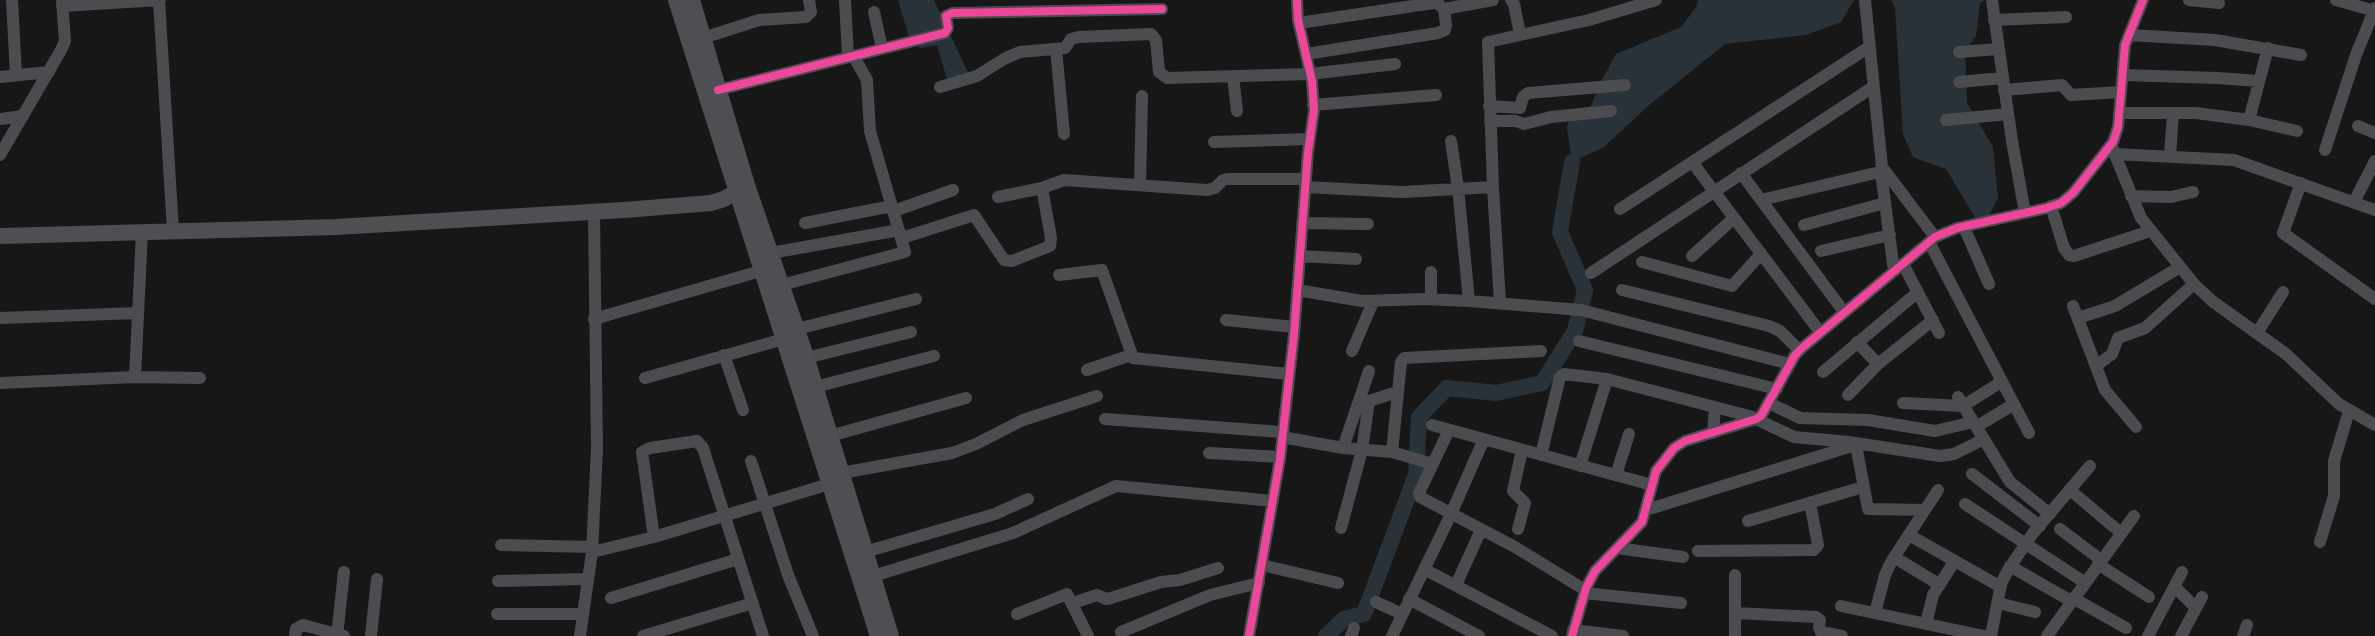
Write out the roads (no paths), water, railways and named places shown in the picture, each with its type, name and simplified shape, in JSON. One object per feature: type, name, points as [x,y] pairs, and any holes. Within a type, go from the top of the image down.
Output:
[{"type":"main road","points":[[676,0],[769,264],[774,287],[793,334],[838,479],[878,636]]},
{"type":"main road","points":[[692,0],[718,90],[741,188]]},
{"type":"main road","points":[[0,236],[336,227],[594,212],[711,203],[724,199],[741,188]]},
{"type":"main road","points":[[793,334],[806,358],[830,436],[838,479],[866,552],[891,636]]},
{"type":"street","points":[[12,0],[16,75]]},
{"type":"street","points":[[0,155],[49,72],[64,41],[62,3],[160,0],[173,231]]},
{"type":"street","points":[[703,38],[759,20],[806,17],[811,12],[809,0]]},
{"type":"street","points":[[774,287],[905,252],[870,131],[867,80],[851,55],[845,0]]},
{"type":"street","points":[[1249,636],[1280,457],[1294,327],[1313,105],[1310,74],[1299,23],[1298,0]]},
{"type":"street","points":[[1444,9],[1493,0]]},
{"type":"street","points":[[1511,0],[1514,4],[1520,34]]},
{"type":"street","points":[[1500,303],[1487,45],[1491,39],[1589,20],[1656,0]]},
{"type":"street","points":[[1864,0],[1890,235],[1899,267],[1918,292],[1939,333]]},
{"type":"street","points":[[1992,0],[2003,84],[2025,213]]},
{"type":"street","points":[[1623,636],[1573,633],[1585,591],[1595,570],[1637,530],[1646,510],[1656,471],[1674,448],[1685,441],[1757,419],[1799,350],[1932,240],[1964,226],[2061,203],[2073,194],[2112,149],[2118,127],[2125,45],[2143,0]]},
{"type":"street","points":[[2189,0],[2218,2]]},
{"type":"street","points":[[2325,150],[2356,56],[2375,10],[2336,0]]},
{"type":"street","points":[[1299,23],[1433,3],[1437,3],[1444,9],[1446,25],[1444,30],[1438,33],[1306,54]]},
{"type":"street","points":[[718,90],[944,33],[948,28],[946,16],[949,14],[1005,6],[1162,9]]},
{"type":"street","points":[[874,12],[882,48]]},
{"type":"street","points":[[1994,20],[2066,17]]},
{"type":"street","points":[[940,88],[977,76],[1012,55],[1069,46],[1074,37],[1150,34],[1156,40],[1158,68],[1163,77],[1310,74],[1395,64]]},
{"type":"street","points":[[2130,35],[2215,40],[2301,55]]},
{"type":"street","points":[[1620,209],[1869,47]]},
{"type":"street","points":[[2249,120],[2268,48]]},
{"type":"street","points":[[1056,49],[1064,134]]},
{"type":"street","points":[[1959,52],[1998,49]]},
{"type":"street","points":[[0,77],[49,72]]},
{"type":"street","points":[[2123,75],[2259,81]]},
{"type":"street","points":[[1233,76],[1237,111]]},
{"type":"street","points":[[1959,82],[2062,85],[2071,95],[2121,92]]},
{"type":"street","points":[[1489,106],[1520,108],[1523,97],[1528,93],[1625,85]]},
{"type":"street","points":[[1591,273],[1873,87]]},
{"type":"street","points":[[1313,105],[1436,95]]},
{"type":"street","points":[[1140,185],[1142,96]]},
{"type":"street","points":[[1490,121],[1516,121],[1524,124],[1551,117],[1610,111]]},
{"type":"street","points":[[2119,113],[2196,113],[2249,120],[2297,131]]},
{"type":"street","points":[[2170,156],[2173,113]]},
{"type":"street","points":[[1946,120],[2008,114]]},
{"type":"street","points":[[0,119],[23,116]]},
{"type":"street","points":[[2358,126],[2375,133]]},
{"type":"street","points":[[1214,142],[1310,139]]},
{"type":"street","points":[[1451,141],[1458,188],[1469,301]]},
{"type":"street","points":[[2112,149],[2170,156],[2234,160],[2374,208]]},
{"type":"street","points":[[2112,149],[2141,218],[2194,284],[2212,301],[2286,354],[2349,411],[2375,425]]},
{"type":"street","points":[[2354,202],[2375,161]]},
{"type":"street","points":[[1692,162],[1820,332]]},
{"type":"street","points":[[1761,200],[1883,172]]},
{"type":"street","points":[[1883,172],[1932,240],[2001,382],[2029,434]]},
{"type":"street","points":[[1741,173],[1844,312]]},
{"type":"street","points":[[998,197],[1042,188],[1064,180],[1212,190],[1223,180],[1227,179],[1305,183],[1394,192],[1493,187]]},
{"type":"street","points":[[2301,183],[2283,233],[2375,299]]},
{"type":"street","points":[[594,319],[769,264],[901,234],[974,214],[1004,260],[1012,261],[1050,246],[1051,238],[1042,188]]},
{"type":"street","points":[[805,222],[893,209],[953,190]]},
{"type":"street","points":[[2131,196],[2171,196],[2194,192]]},
{"type":"street","points":[[1804,225],[1885,203]]},
{"type":"street","points":[[2051,206],[2064,248],[2069,255],[2074,256],[2150,231]]},
{"type":"street","points":[[580,636],[592,549],[597,449],[594,212]]},
{"type":"street","points":[[1692,256],[1734,218]]},
{"type":"street","points":[[1302,223],[1368,224]]},
{"type":"street","points":[[1964,226],[1989,284]]},
{"type":"street","points":[[135,378],[142,232]]},
{"type":"street","points":[[1821,251],[1890,235]]},
{"type":"street","points":[[1642,262],[1732,286],[1761,254]]},
{"type":"street","points":[[1300,256],[1356,259]]},
{"type":"street","points":[[2078,318],[2115,306],[2180,267]]},
{"type":"street","points":[[1059,275],[1102,270],[1130,354],[1137,359],[1288,374]]},
{"type":"street","points":[[1431,272],[1431,300]]},
{"type":"street","points":[[2096,366],[2112,354],[2118,338],[2145,328],[2194,284]]},
{"type":"street","points":[[1297,290],[1374,302],[1469,301],[1582,310],[1790,364]]},
{"type":"street","points":[[1622,290],[1769,326],[1780,332],[1799,350]]},
{"type":"street","points":[[1823,372],[1918,292]]},
{"type":"street","points":[[2257,333],[2283,292]]},
{"type":"street","points":[[645,378],[916,299]]},
{"type":"street","points":[[1352,351],[1374,302]]},
{"type":"street","points":[[2073,306],[2105,390],[2136,427]]},
{"type":"street","points":[[0,318],[138,313]]},
{"type":"street","points":[[1226,320],[1294,327]]},
{"type":"street","points":[[1848,395],[1878,364],[1933,320]]},
{"type":"street","points":[[806,358],[911,332]]},
{"type":"street","points":[[1579,341],[1776,389]]},
{"type":"street","points":[[1857,342],[1878,364]]},
{"type":"street","points":[[1392,452],[1401,362],[1404,358],[1541,351]]},
{"type":"street","points":[[1087,370],[1130,354]]},
{"type":"street","points":[[724,356],[743,410]]},
{"type":"street","points":[[815,387],[934,356]]},
{"type":"street","points":[[1343,448],[1369,370]]},
{"type":"street","points":[[1541,455],[1561,374],[1607,379],[1715,407],[1757,419],[1794,437],[1940,456],[1954,454],[1984,439]]},
{"type":"street","points":[[0,383],[135,378],[200,378]]},
{"type":"street","points":[[1580,466],[1607,379]]},
{"type":"street","points":[[1903,404],[1960,401],[2001,382]]},
{"type":"street","points":[[1341,528],[1362,450],[1369,401],[1398,392]]},
{"type":"street","points":[[501,545],[592,549],[654,538],[838,479],[952,454],[1023,420],[1097,396]]},
{"type":"street","points":[[830,436],[966,398]]},
{"type":"street","points":[[1960,401],[2010,482],[2050,514]]},
{"type":"street","points":[[1769,402],[1800,418],[1868,420],[1935,431],[1974,424],[2014,404]]},
{"type":"street","points":[[1713,433],[1715,407]]},
{"type":"street","points":[[2320,542],[2334,496],[2334,461],[2349,411]]},
{"type":"street","points":[[1105,419],[1282,434],[1343,448],[1392,452],[1433,464]]},
{"type":"street","points":[[1432,425],[1652,485]]},
{"type":"street","points":[[1448,430],[1419,496],[1515,547],[1585,591],[1681,603]]},
{"type":"street","points":[[1616,476],[1629,434]]},
{"type":"street","points":[[1392,636],[1451,514],[1484,440]]},
{"type":"street","points":[[654,538],[642,452],[650,448],[692,441],[701,443],[763,636]]},
{"type":"street","points":[[1858,444],[1866,506],[1870,510],[1925,510]]},
{"type":"street","points":[[1646,510],[1858,444]]},
{"type":"street","points":[[1518,529],[1525,503],[1513,491],[1522,450]]},
{"type":"street","points":[[1209,453],[1280,457]]},
{"type":"street","points":[[751,461],[788,575],[813,636]]},
{"type":"street","points":[[1991,636],[2003,577],[2040,526],[2090,466]]},
{"type":"street","points":[[1972,474],[2040,526]]},
{"type":"street","points":[[873,576],[1013,533],[1116,486],[1273,501]]},
{"type":"street","points":[[1748,521],[1863,487]]},
{"type":"street","points":[[1876,613],[1885,576],[1894,557],[1938,490]]},
{"type":"street","points":[[2070,490],[2121,533]]},
{"type":"street","points":[[866,552],[994,514],[1028,499]]},
{"type":"street","points":[[1698,551],[1814,550],[1818,545],[1810,503]]},
{"type":"street","points":[[1965,504],[2084,582]]},
{"type":"street","points":[[2046,636],[2134,516]]},
{"type":"street","points":[[2060,529],[2100,562],[2148,597]]},
{"type":"street","points":[[1456,586],[1481,530]]},
{"type":"street","points":[[1909,535],[2001,587]]},
{"type":"street","points":[[1617,548],[1683,557]]},
{"type":"street","points":[[1894,557],[1940,585]]},
{"type":"street","points":[[611,598],[738,559]]},
{"type":"street","points":[[1926,624],[1930,602],[1954,562]]},
{"type":"street","points":[[1262,565],[1338,583]]},
{"type":"street","points":[[2010,566],[2126,628]]},
{"type":"street","points":[[1073,604],[1097,595],[1106,600],[1161,582],[1180,580],[1218,568]]},
{"type":"street","points":[[1424,569],[1552,636]]},
{"type":"street","points":[[295,636],[296,629],[303,625],[339,635],[344,572]]},
{"type":"street","points":[[2148,636],[2182,572]]},
{"type":"street","points":[[1735,575],[1735,636]]},
{"type":"street","points":[[371,636],[377,579]]},
{"type":"street","points":[[498,581],[588,579]]},
{"type":"street","points":[[1120,632],[1210,595],[1259,583]]},
{"type":"street","points":[[2175,586],[2199,602],[2181,636]]},
{"type":"street","points":[[1017,614],[1067,594],[1088,636]]},
{"type":"street","points":[[1409,599],[1472,634]]},
{"type":"street","points":[[1376,602],[1402,614]]},
{"type":"street","points":[[644,636],[753,603]]},
{"type":"street","points":[[1998,603],[2035,612]]},
{"type":"street","points":[[1841,606],[1984,636]]},
{"type":"street","points":[[1735,613],[1816,617],[1820,620],[1819,633],[1842,636]]},
{"type":"street","points":[[497,614],[583,614]]},
{"type":"waterway","points":[[1326,636],[1344,619],[1364,614],[1416,475],[1419,417],[1447,388],[1496,393],[1542,383],[1575,331],[1585,290],[1560,232],[1572,162]]}]
